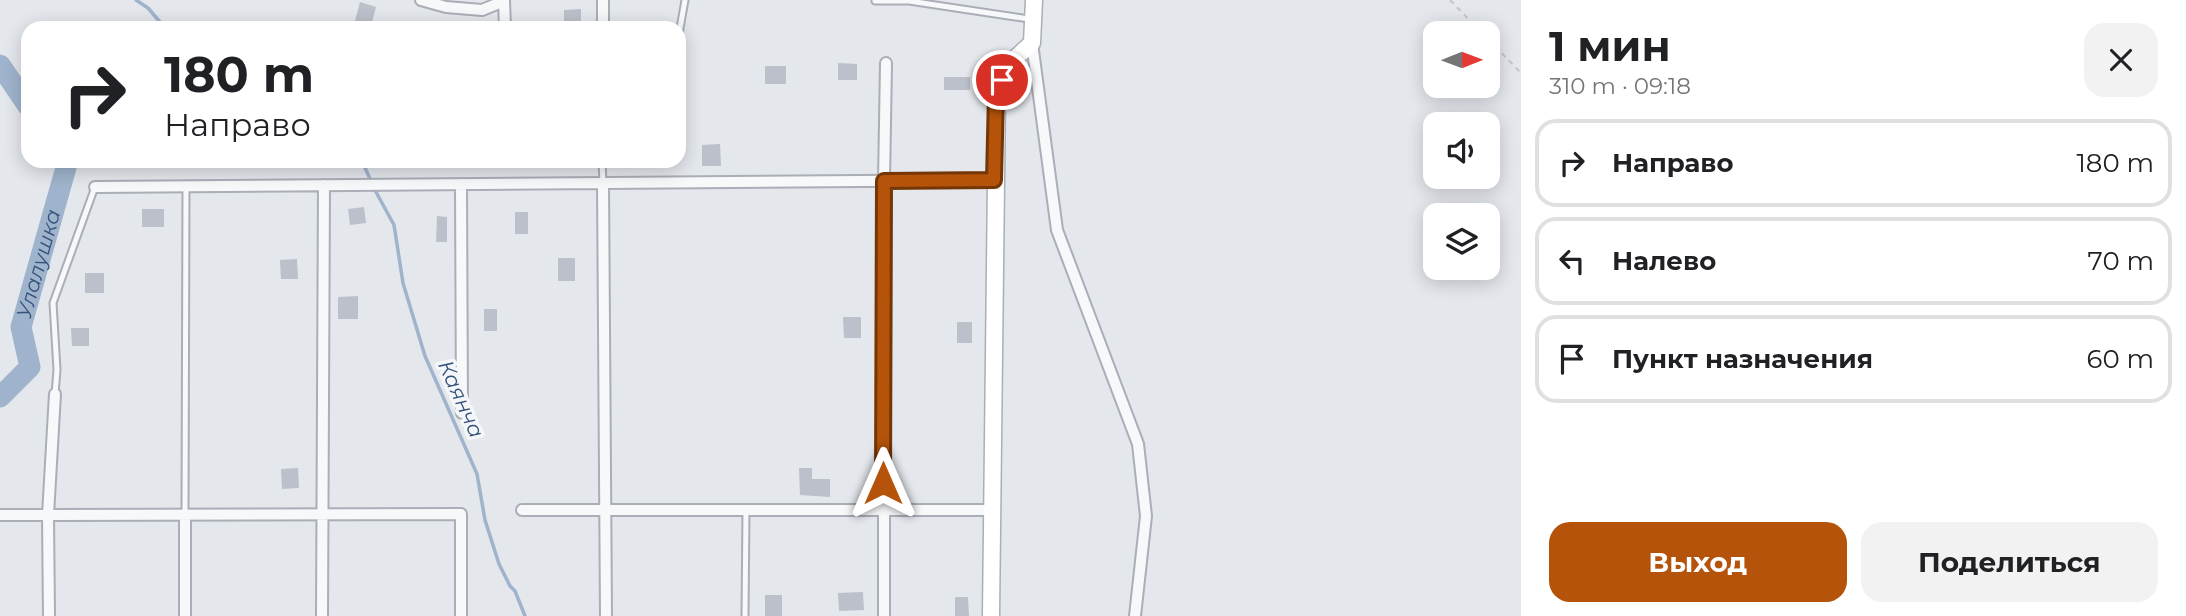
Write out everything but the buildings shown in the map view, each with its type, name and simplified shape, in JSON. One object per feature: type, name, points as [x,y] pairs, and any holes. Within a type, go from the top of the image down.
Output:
[{"type":"street","points":[[421,0],[446,7],[482,10],[504,0],[505,21]]},
{"type":"street","points":[[603,0],[603,21]]},
{"type":"street","points":[[1034,0],[1032,43],[1056,230],[1138,444],[1146,516],[1135,616]]},
{"type":"street","points":[[991,616],[996,94],[1008,65],[1032,43]]},
{"type":"street","points":[[884,616],[886,63]]},
{"type":"street","points":[[95,187],[994,180]]},
{"type":"street","points":[[603,183],[606,616]]},
{"type":"street","points":[[461,184],[463,412]]},
{"type":"street","points":[[322,616],[324,186]]},
{"type":"street","points":[[49,616],[48,515],[55,394]]},
{"type":"street","points":[[522,509],[990,510]]},
{"type":"street","points":[[0,515],[461,514],[461,616]]},
{"type":"street","points":[[185,515],[185,616]]},
{"type":"lane","points":[[681,21],[685,0]]},
{"type":"lane","points":[[875,1],[909,1],[1032,19]]},
{"type":"lane","points":[[602,168],[603,183]]},
{"type":"lane","points":[[55,394],[57,370],[53,303],[95,187]]},
{"type":"lane","points":[[185,515],[186,187]]},
{"type":"lane","points":[[745,616],[746,510]]},
{"type":"path","points":[[1450,0],[1470,21]]},
{"type":"path","points":[[1500,51],[1521,73]]},
{"type":"waterway","name":"Каянча","points":[[136,0],[148,8],[159,21]]},
{"type":"waterway","name":"Улалушка","points":[[0,65],[21,96]]},
{"type":"waterway","name":"Улалушка","points":[[0,397],[30,367],[21,327],[66,168]]},
{"type":"waterway","name":"Каянча","points":[[365,168],[371,181]]},
{"type":"waterway","name":"Каянча","points":[[376,192],[394,225],[403,283],[425,356],[477,474],[485,520],[499,564],[515,591],[525,616]]},
{"type":"route","points":[[883,483],[884,181],[994,180],[996,94],[1002,80]]}]
